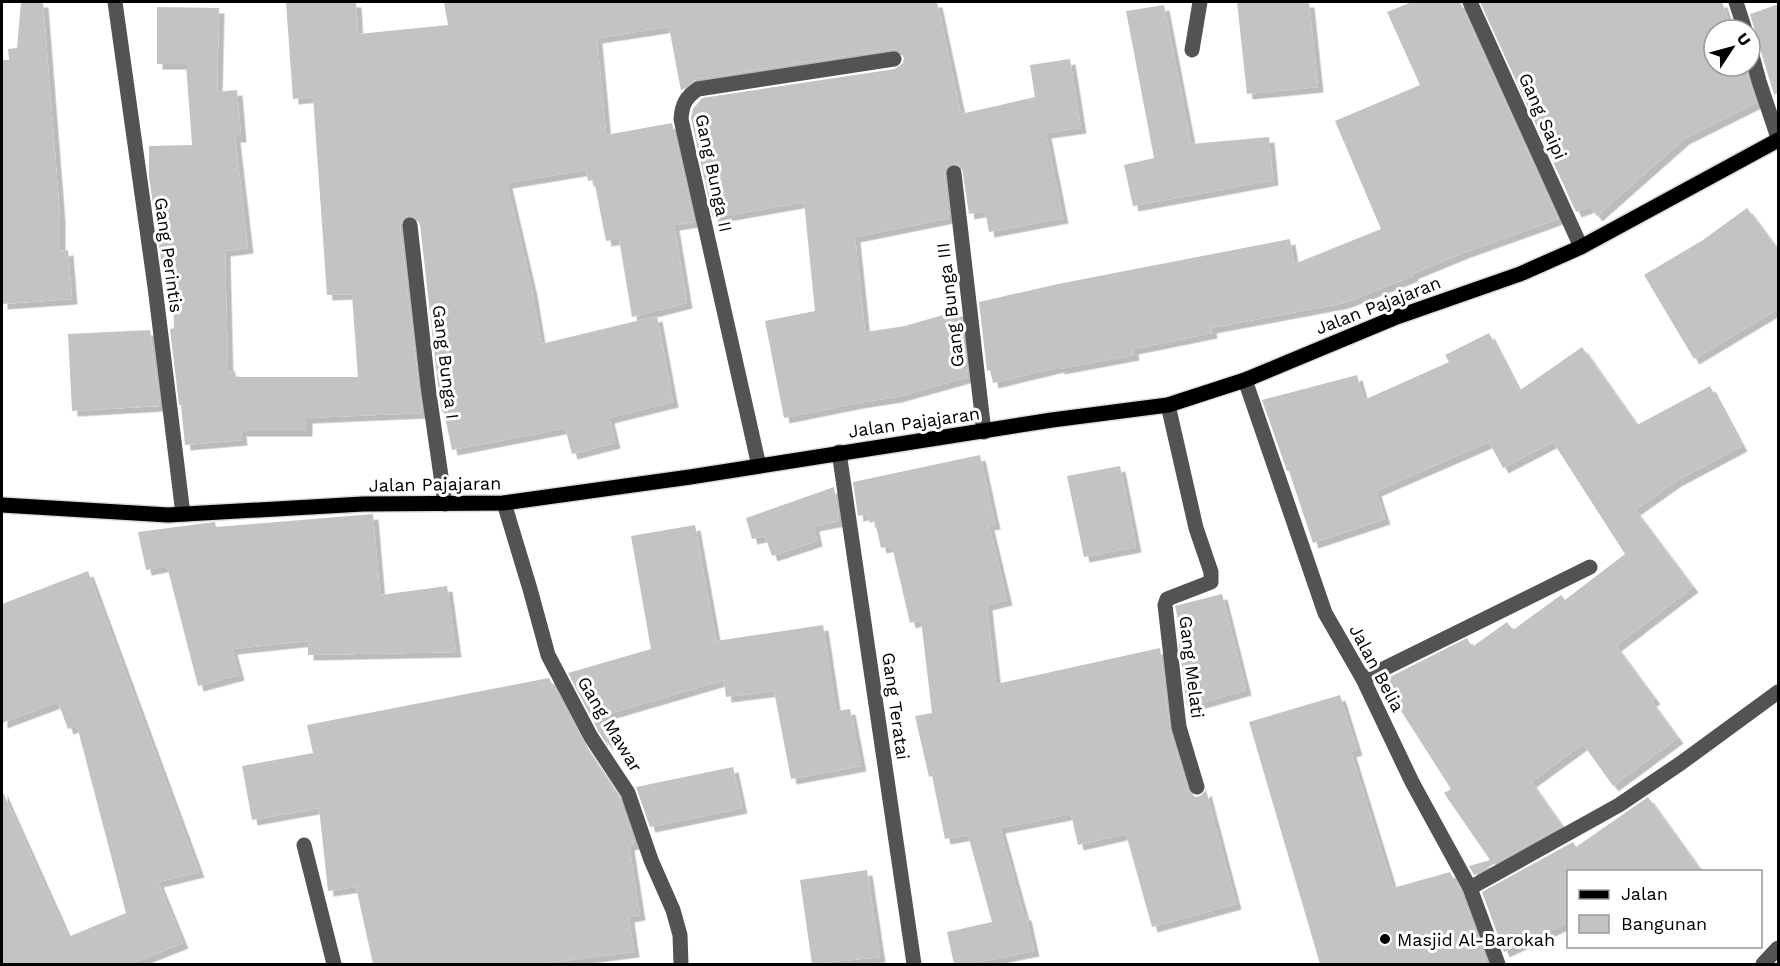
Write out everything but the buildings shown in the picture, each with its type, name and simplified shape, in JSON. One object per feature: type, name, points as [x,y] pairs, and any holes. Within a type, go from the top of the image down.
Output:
[{"type":"main road","name":"Jalan Pajajaran","points":[[2,505],[168,515],[363,504],[504,503],[1052,420],[1168,405],[1245,380],[1394,318],[1520,274],[1581,247],[1779,139]]},
{"type":"street","name":"Gang Perintis","points":[[115,2],[183,514]]},
{"type":"street","points":[[1192,50],[1200,2]]},
{"type":"street","name":"Gang Saipi","points":[[1470,2],[1581,247]]},
{"type":"street","points":[[1736,2],[1741,18]]},
{"type":"street","name":"Gang Bunga II","points":[[759,466],[681,119],[682,106],[688,95],[698,89],[894,59]]},
{"type":"street","points":[[1758,78],[1779,139]]},
{"type":"street","name":"Gang Bunga III","points":[[954,173],[984,432]]},
{"type":"street","name":"Gang Bunga I","points":[[410,225],[428,386],[445,504]]},
{"type":"street","name":"Jalan Belia","points":[[1245,380],[1325,613],[1363,679],[1412,782],[1470,888],[1498,964]]},
{"type":"street","name":"Gang Melati","points":[[1168,405],[1196,528],[1211,572],[1211,582],[1167,599],[1165,610],[1179,727],[1197,786]]},
{"type":"street","name":"Gang Teratai","points":[[839,452],[914,964]]},
{"type":"street","name":"Gang Mawar","points":[[504,503],[548,656],[591,737],[628,793],[651,860],[673,910],[680,935],[681,964]]},
{"type":"street","points":[[1363,679],[1590,567]]},
{"type":"street","points":[[1470,888],[1619,805],[1779,692]]},
{"type":"street","points":[[304,845],[334,964]]},
{"type":"street","points":[[1763,964],[1779,948]]},
{"type":"place","name":"Masjid Al-Barokah","points":[[1385,939]]}]
